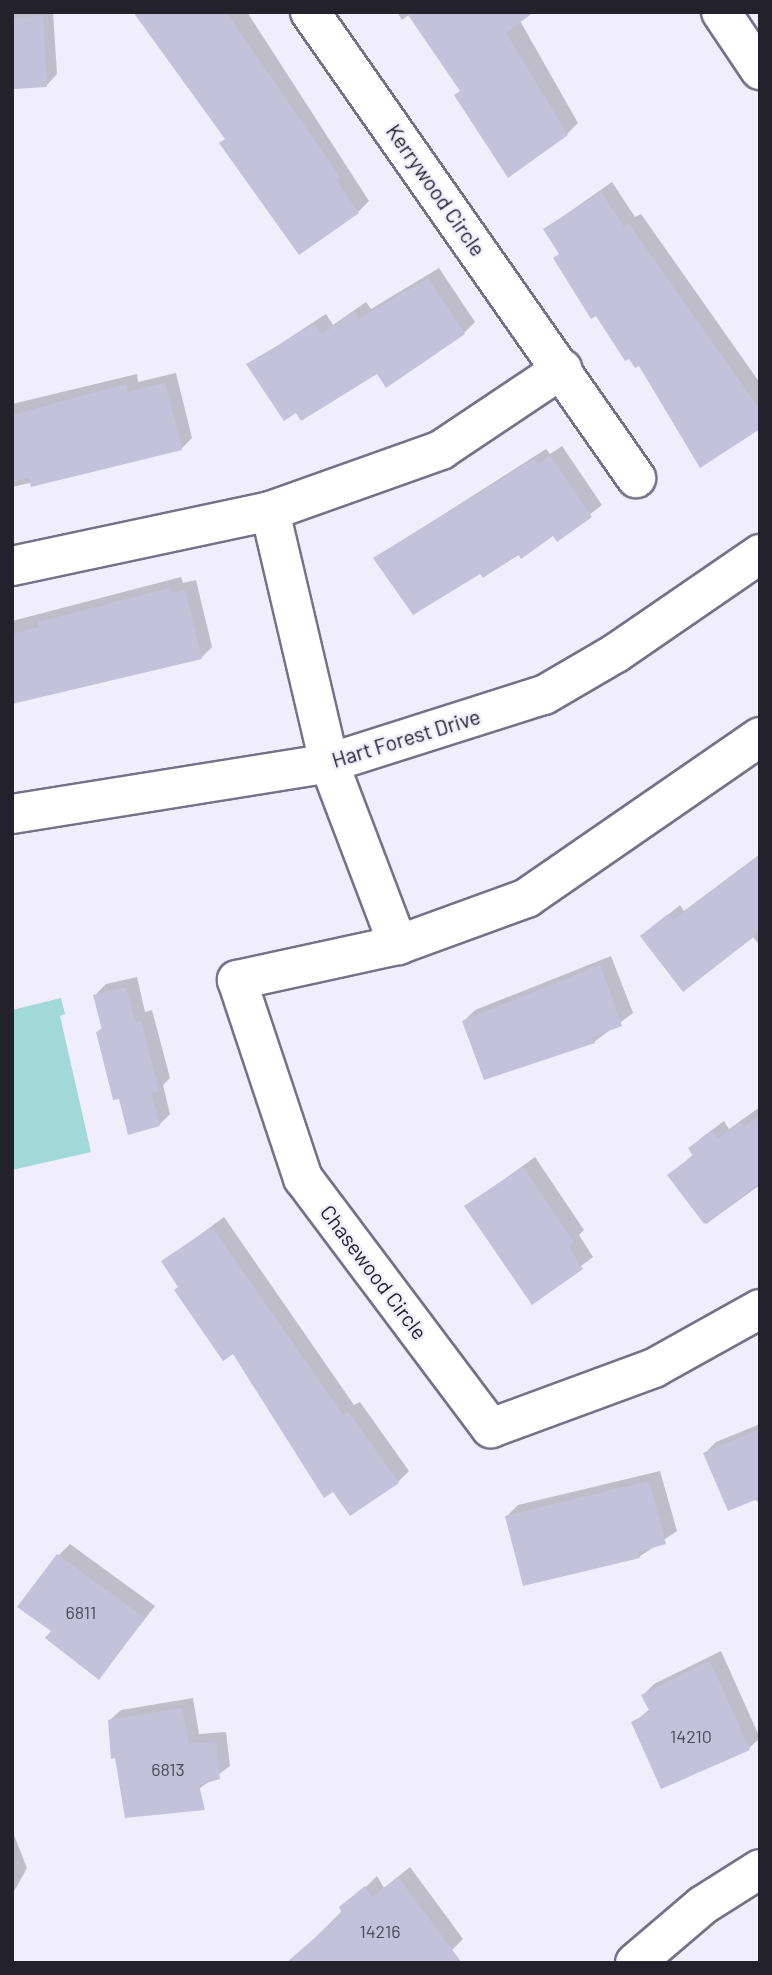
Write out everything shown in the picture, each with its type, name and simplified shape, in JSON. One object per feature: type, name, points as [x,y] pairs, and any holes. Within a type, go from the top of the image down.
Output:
[{"type":"street","name":"Kerrywood Circle","points":[[310,12],[636,478]]},
{"type":"street","points":[[721,12],[760,70]]},
{"type":"street","points":[[12,566],[270,510],[441,450],[562,369]]},
{"type":"street","points":[[270,510],[329,763],[398,945]]},
{"type":"street","name":"Hart Forest Drive","points":[[12,814],[329,763],[544,695],[616,653],[760,554]]},
{"type":"street","name":"Chasewood Circle","points":[[760,737],[527,898],[398,945],[237,980],[303,1178],[491,1428],[654,1368],[760,1309]]},
{"type":"street","points":[[635,1963],[703,1905],[760,1869]]},
{"type":"shaded area","points":[[61,998],[65,1014],[60,1016],[91,1152],[12,1170],[12,1010]]},
{"type":"building","points":[[133,12],[226,12],[340,177],[336,180],[359,213],[299,255],[219,143],[225,139]]},
{"type":"building","points":[[406,12],[534,12],[506,33],[568,135],[508,178],[454,95],[460,91]]},
{"type":"building","points":[[43,15],[47,87],[12,89],[12,18]]},
{"type":"building","points":[[601,192],[624,227],[629,224],[760,410],[760,429],[700,468],[639,366],[635,368],[629,359],[625,361],[596,316],[591,319],[553,258],[559,254],[543,229]]},
{"type":"building","points":[[428,278],[465,334],[386,388],[377,374],[301,421],[296,413],[284,421],[246,364],[315,324],[322,334],[354,312],[359,319]]},
{"type":"building","points":[[165,383],[182,450],[31,487],[29,478],[12,482],[12,415],[126,384],[128,392]]},
{"type":"building","points":[[550,455],[592,517],[557,542],[553,536],[521,559],[518,554],[483,578],[480,574],[413,615],[373,558],[534,459],[538,464]]},
{"type":"building","points":[[170,588],[172,593],[185,590],[202,659],[12,704],[12,634],[39,627],[38,622]]},
{"type":"building","points":[[760,855],[760,932],[683,992],[640,936],[668,914],[673,920]]},
{"type":"building","points":[[600,965],[622,1026],[592,1037],[595,1043],[484,1080],[462,1021]]},
{"type":"building","points":[[126,987],[135,1022],[141,1020],[159,1091],[151,1092],[160,1126],[128,1135],[119,1099],[113,1100],[96,1032],[102,1030],[93,995]]},
{"type":"building","points":[[760,1115],[760,1183],[704,1224],[667,1175],[693,1156],[688,1148],[712,1131],[718,1138],[740,1122],[744,1127]]},
{"type":"building","points":[[523,1167],[574,1242],[568,1246],[583,1269],[532,1305],[464,1206]]},
{"type":"building","points":[[212,1227],[343,1415],[348,1411],[399,1483],[350,1516],[333,1492],[324,1498],[233,1354],[223,1361],[174,1290],[178,1287],[161,1261]]},
{"type":"building","points":[[760,1429],[760,1498],[728,1511],[703,1453]]},
{"type":"building","points":[[649,1481],[666,1544],[638,1552],[640,1558],[523,1586],[505,1516]]},
{"type":"building","points":[[57,1554],[145,1618],[99,1680],[45,1638],[51,1631],[17,1607]]},
{"type":"building","points":[[710,1661],[750,1750],[661,1789],[631,1722],[650,1712],[641,1695]]},
{"type":"building","points":[[182,1708],[189,1744],[216,1742],[220,1779],[199,1785],[205,1810],[125,1818],[115,1758],[111,1759],[108,1720]]},
{"type":"building","points":[[398,1877],[462,1963],[286,1963],[342,1914],[339,1907],[365,1886],[372,1897]]}]
